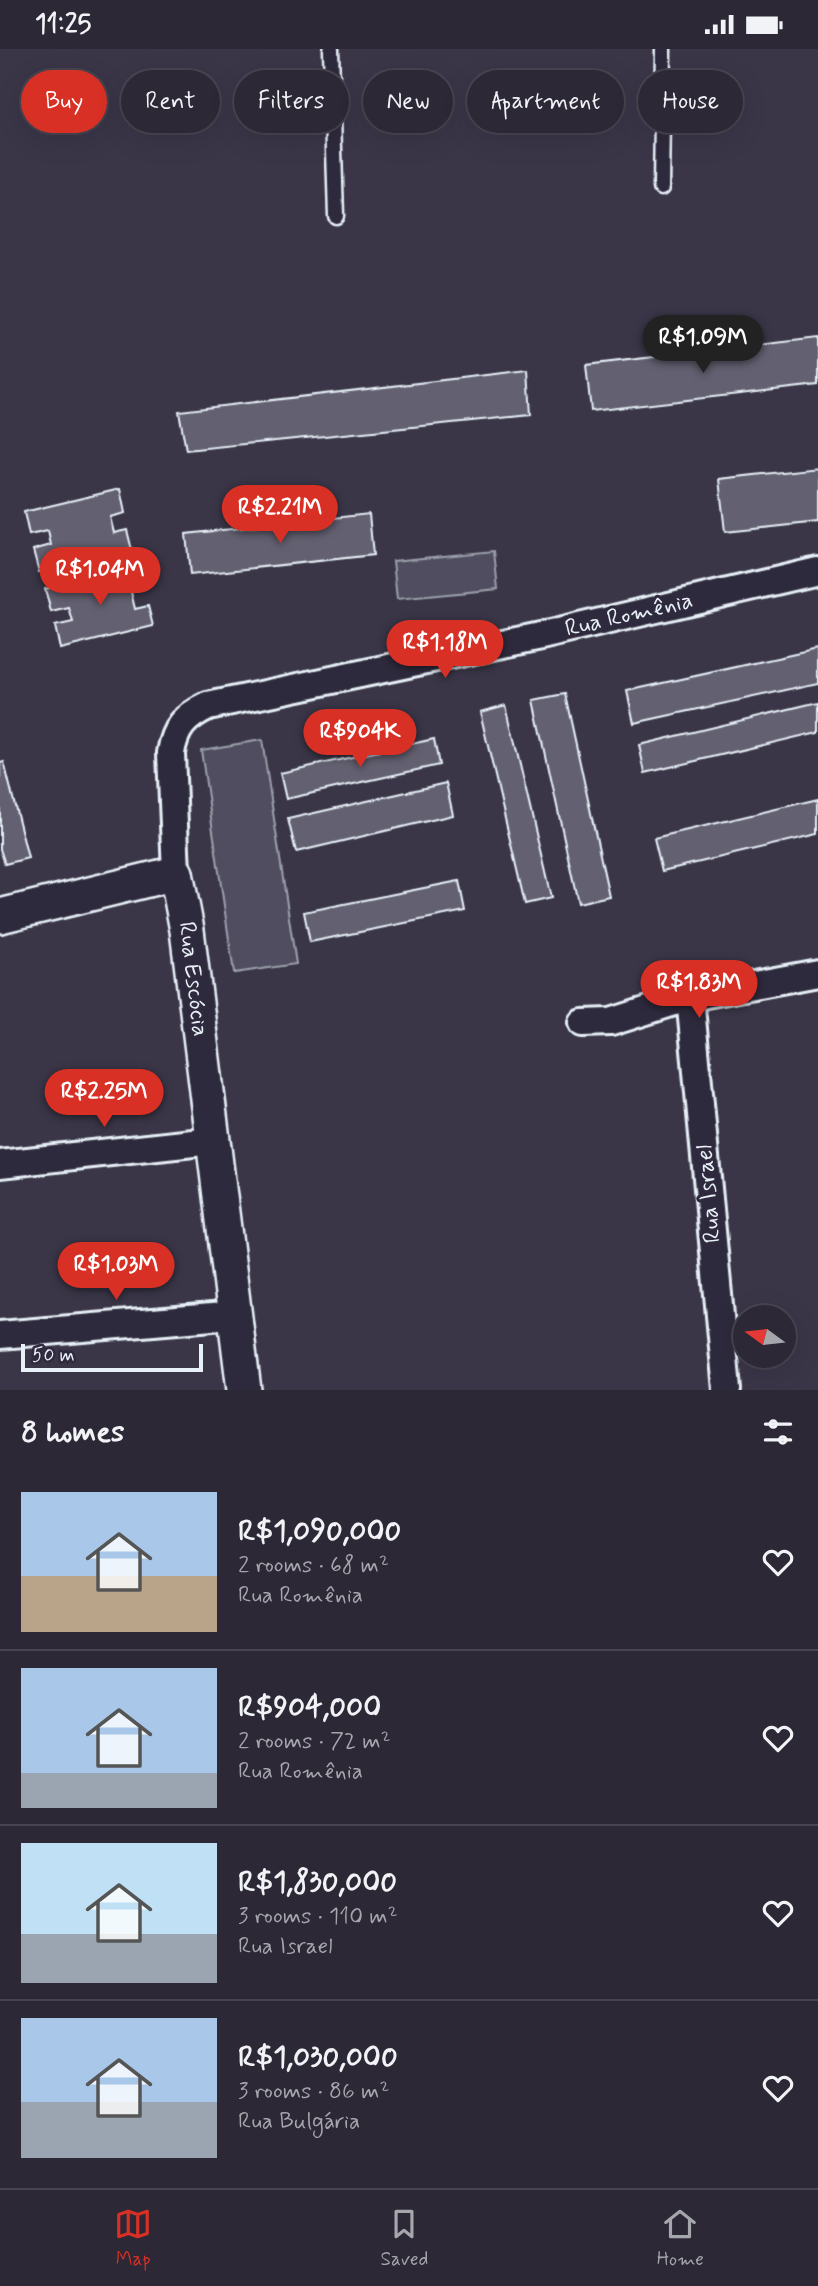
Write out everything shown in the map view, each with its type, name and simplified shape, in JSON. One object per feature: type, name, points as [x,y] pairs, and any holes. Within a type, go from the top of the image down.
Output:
[{"type":"street","name":"Rua Romênia","points":[[176,873],[171,753],[174,736],[192,713],[208,706],[541,636],[818,571]]},
{"type":"street","points":[[0,916],[176,873]]},
{"type":"street","name":"Rua Escócia","points":[[176,873],[187,930],[244,1390]]},
{"type":"street","points":[[583,1023],[611,1022],[690,997],[818,973]]},
{"type":"street","name":"Rua Israel","points":[[690,997],[727,1390]]},
{"type":"street","points":[[0,1164],[212,1141]]},
{"type":"street","points":[[0,1335],[236,1315]]},
{"type":"lane","points":[[331,49],[336,216]]},
{"type":"lane","points":[[661,188],[663,49]]},
{"type":"shaded area","points":[[494,551],[498,589],[397,599],[393,561]]},
{"type":"shaded area","points":[[262,740],[296,964],[234,973],[201,750]]},
{"type":"building","points":[[818,338],[818,385],[591,411],[586,365]]},
{"type":"building","points":[[528,370],[531,415],[186,450],[179,411]]},
{"type":"building","points":[[818,468],[818,522],[725,532],[719,479]]},
{"type":"building","points":[[120,489],[125,513],[110,517],[114,533],[127,530],[132,550],[39,572],[33,550],[51,545],[48,531],[29,535],[24,512]]},
{"type":"building","points":[[369,514],[373,555],[190,575],[186,534]]},
{"type":"building","points":[[140,565],[146,588],[131,592],[135,609],[148,606],[153,626],[60,649],[55,626],[73,622],[69,608],[51,612],[45,589]]},
{"type":"building","points":[[818,649],[818,683],[634,723],[627,691]]},
{"type":"building","points":[[565,694],[609,896],[578,903],[534,700]]},
{"type":"building","points":[[818,702],[818,732],[645,773],[639,745]]},
{"type":"building","points":[[506,705],[551,898],[525,904],[480,712]]},
{"type":"building","points":[[434,739],[439,765],[286,799],[280,773]]},
{"type":"building","points":[[4,762],[28,858],[5,864],[0,849],[0,763]]},
{"type":"building","points":[[446,783],[453,815],[296,852],[288,819]]},
{"type":"building","points":[[818,799],[818,834],[662,871],[654,838]]},
{"type":"building","points":[[459,881],[465,911],[310,942],[304,912]]}]
